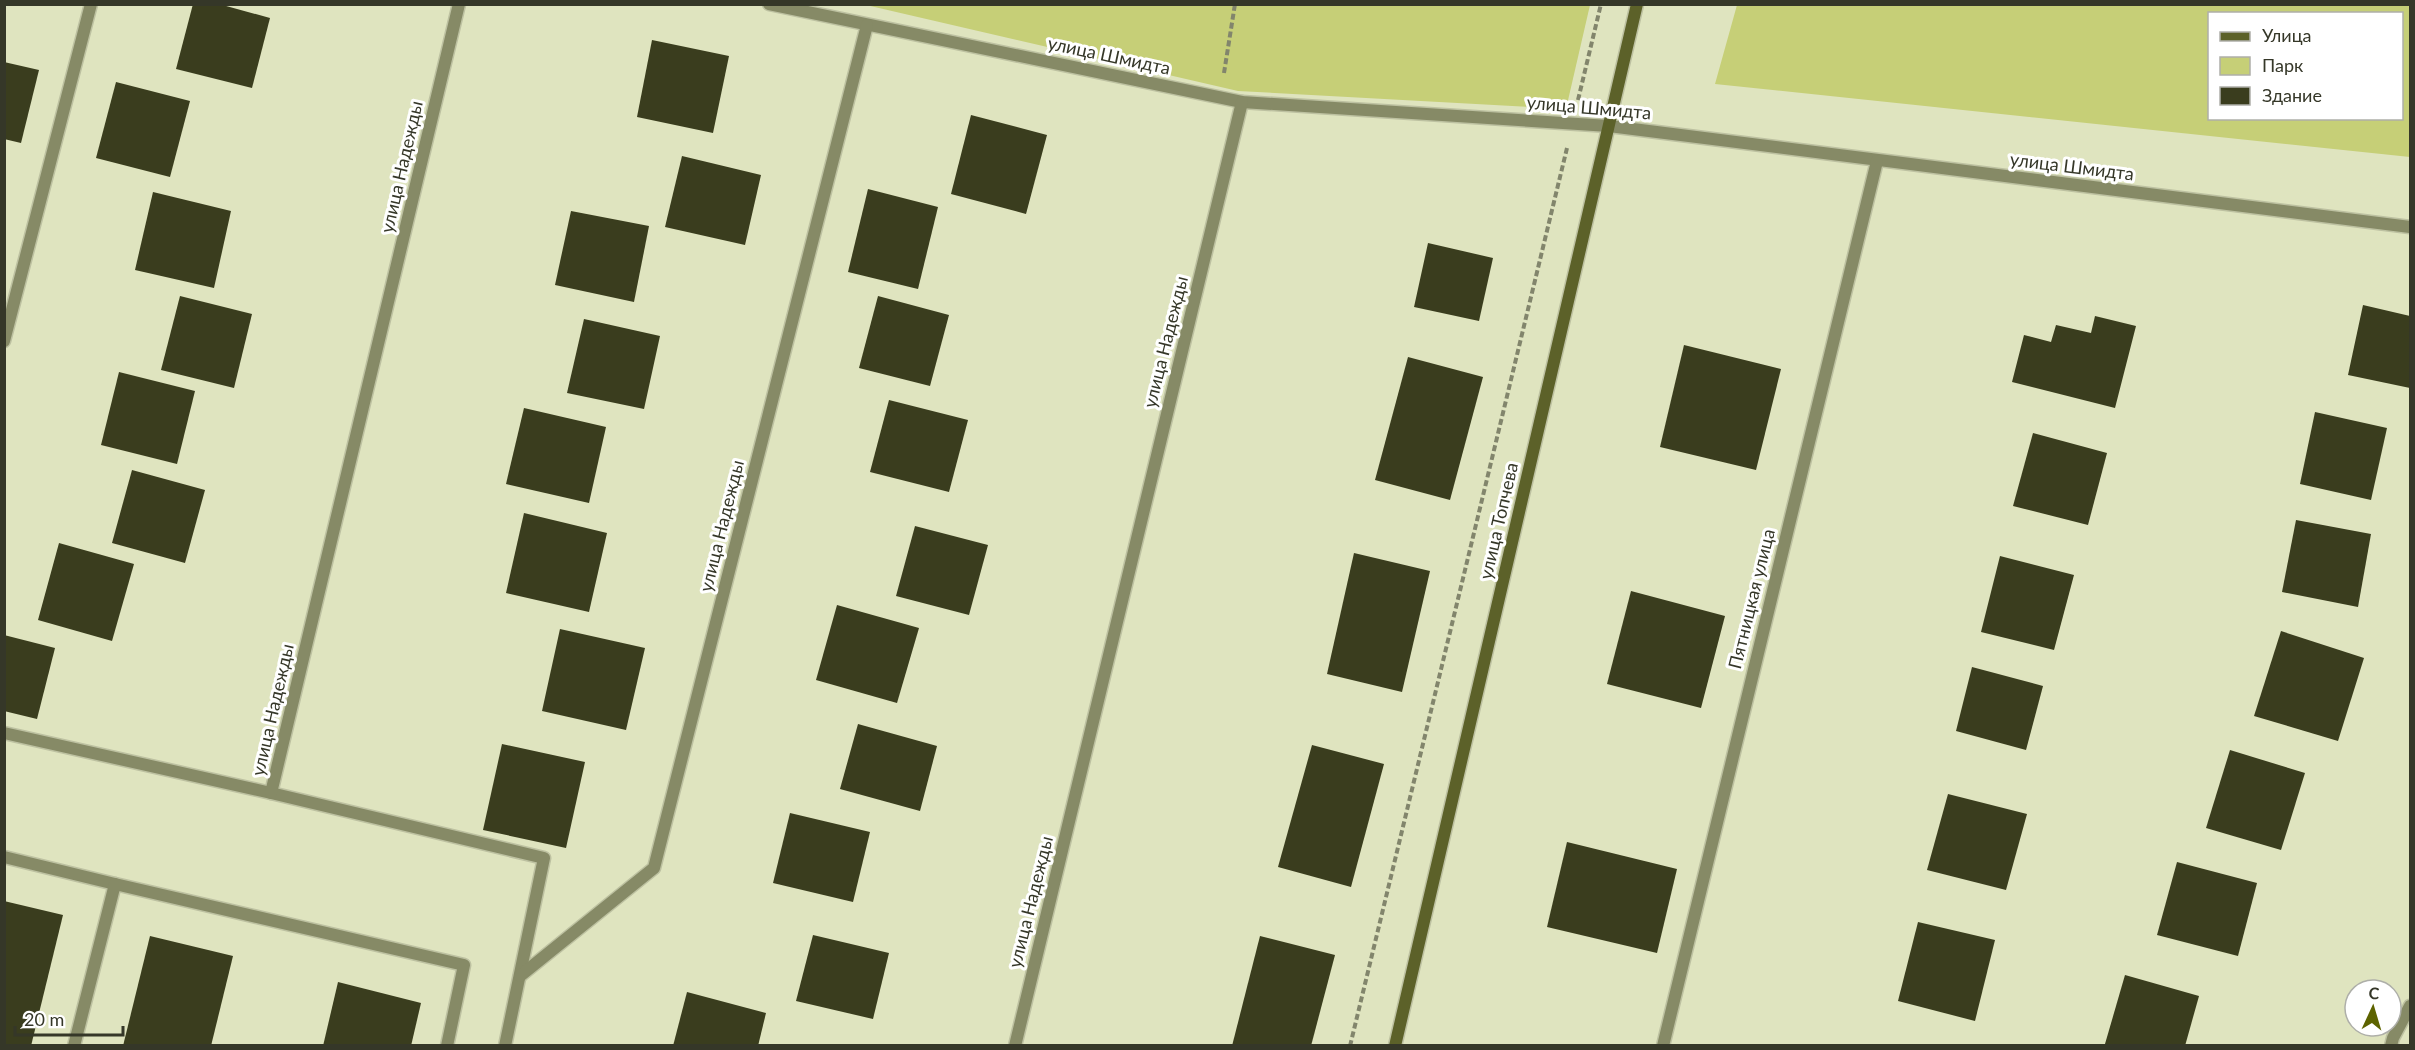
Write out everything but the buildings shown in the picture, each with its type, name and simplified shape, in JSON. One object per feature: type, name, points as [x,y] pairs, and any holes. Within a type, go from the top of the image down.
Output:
[{"type":"street","points":[[4,341],[91,4]]},
{"type":"street","name":"улица Надежды","points":[[271,793],[459,4]]},
{"type":"street","name":"улица Шмидта","points":[[769,4],[1242,102],[1609,126],[2410,227]]},
{"type":"street","name":"улица Топчева","points":[[1395,1046],[1637,4]]},
{"type":"street","name":"улица Надежды","points":[[520,976],[654,868],[867,25]]},
{"type":"street","name":"улица Надежды","points":[[1015,1046],[1242,102]]},
{"type":"street","name":"Пятницкая улица","points":[[1663,1046],[1876,161]]},
{"type":"street","points":[[4,733],[544,858],[505,1046]]},
{"type":"street","points":[[4,857],[464,965],[447,1046]]},
{"type":"street","points":[[74,1046],[116,884]]},
{"type":"street","points":[[2391,1046],[2392,1038],[2410,1006]]},
{"type":"path","points":[[1219,97],[1235,4]]},
{"type":"path","points":[[1350,1046],[1601,4]]},
{"type":"green space","points":[[866,5],[1590,5],[1566,109],[1238,91]]},
{"type":"green space","points":[[1737,5],[2410,5],[2410,157],[1715,84]]}]
